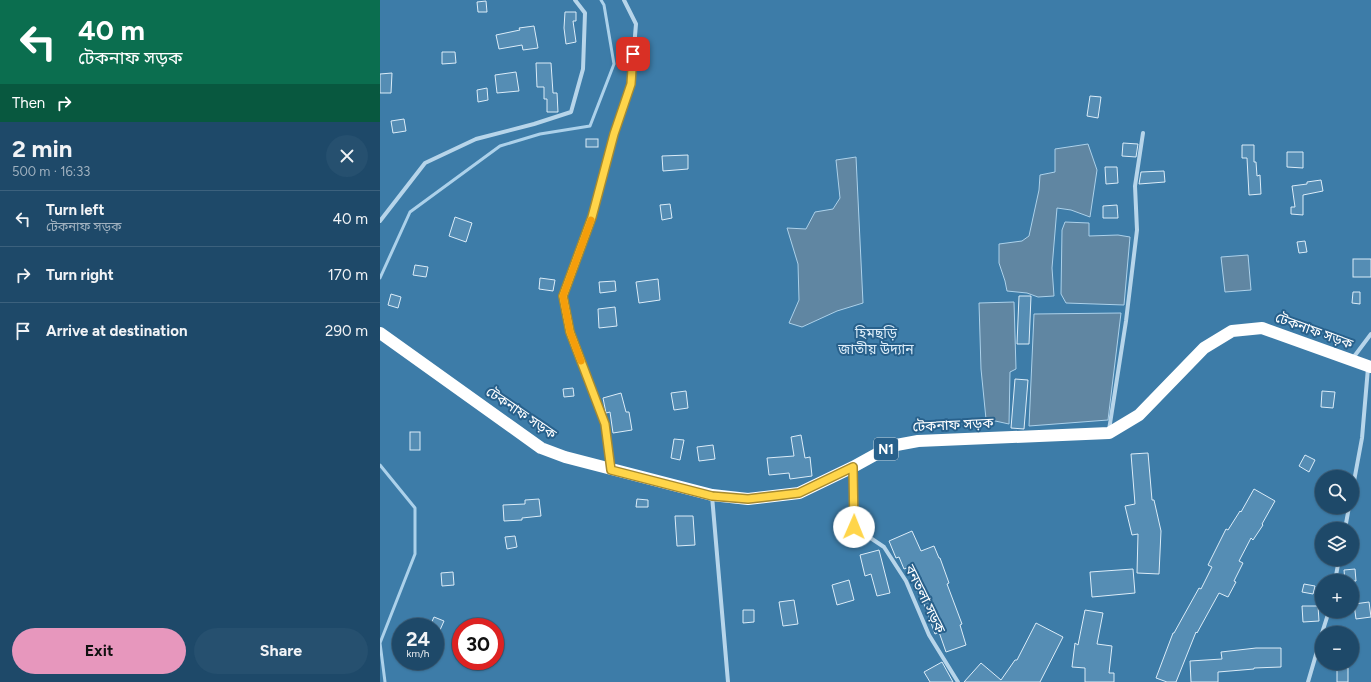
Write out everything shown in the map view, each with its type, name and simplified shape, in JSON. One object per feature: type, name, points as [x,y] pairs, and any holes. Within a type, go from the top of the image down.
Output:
[{"type":"highway","name":"টেকনাফ সড়ক","points":[[380,333],[541,448],[565,457],[611,470],[712,496],[748,499],[799,493],[853,467],[891,446],[918,441],[1109,433],[1139,415],[1204,348],[1232,331],[1262,328],[1370,367]]},
{"type":"street","points":[[380,221],[425,163],[476,139],[534,124],[571,112],[583,69],[585,13],[575,0]]},
{"type":"street","points":[[611,470],[605,424],[570,332],[563,296],[592,217],[614,134],[631,84],[636,24],[624,0]]},
{"type":"street","points":[[1109,433],[1126,321],[1137,230],[1134,186],[1144,133]]},
{"type":"street","points":[[1352,360],[1371,334]]},
{"type":"street","points":[[1356,470],[1362,438],[1370,367]]},
{"type":"street","name":"বনতলা সড়ক","points":[[853,467],[854,527],[884,548],[906,581],[929,635],[958,682]]},
{"type":"street","points":[[712,496],[728,682]]},
{"type":"street","points":[[1308,682],[1315,658]]},
{"type":"green space","name":"হিমছড়ি জাতীয় উদ্যান","points":[[380,0],[1371,0],[1371,682],[380,682]]},
{"type":"shaded area","points":[[1088,144],[1097,170],[1090,217],[1071,210],[1057,208],[1052,268],[1054,296],[1038,297],[1027,293],[1007,291],[999,263],[999,244],[1022,241],[1029,236],[1039,190],[1040,175],[1055,172],[1055,149]]},
{"type":"shaded area","points":[[856,157],[863,303],[837,311],[802,327],[789,323],[799,300],[798,264],[787,228],[806,229],[815,212],[833,209],[840,198],[836,160]]},
{"type":"shaded area","points":[[1065,222],[1089,223],[1089,236],[1118,235],[1130,237],[1124,305],[1066,303],[1061,294],[1062,230]]},
{"type":"shaded area","points":[[1248,255],[1251,290],[1225,292],[1221,257]]},
{"type":"shaded area","points":[[1014,302],[1016,369],[1010,372],[1009,424],[986,419],[981,369],[979,303]]},
{"type":"shaded area","points":[[1121,313],[1108,420],[1029,426],[1034,314]]},
{"type":"building","points":[[486,1],[487,12],[478,12],[477,2]]},
{"type":"building","points":[[565,12],[576,12],[576,21],[573,21],[576,42],[566,44],[564,28]]},
{"type":"building","points":[[534,26],[538,48],[523,50],[522,45],[499,49],[496,35],[520,30],[519,28]]},
{"type":"building","points":[[442,52],[455,52],[456,63],[442,64]]},
{"type":"building","points":[[536,63],[551,63],[553,93],[557,93],[558,112],[547,112],[547,99],[544,99],[544,87],[537,87]]},
{"type":"building","points":[[516,72],[519,91],[497,93],[495,75]]},
{"type":"building","points":[[392,73],[391,93],[380,93],[380,74]]},
{"type":"building","points":[[487,88],[488,100],[478,102],[477,90]]},
{"type":"building","points":[[1090,96],[1101,97],[1098,118],[1087,116]]},
{"type":"building","points":[[404,119],[406,131],[393,133],[391,121]]},
{"type":"building","points":[[586,139],[598,139],[598,147],[586,147]]},
{"type":"building","points":[[1123,143],[1138,144],[1136,157],[1122,156]]},
{"type":"building","points":[[1242,145],[1254,145],[1254,162],[1256,162],[1257,176],[1260,175],[1261,194],[1249,195],[1247,158],[1242,158]]},
{"type":"building","points":[[1287,152],[1303,152],[1303,168],[1287,167]]},
{"type":"building","points":[[688,155],[688,169],[663,171],[662,156]]},
{"type":"building","points":[[1105,167],[1117,167],[1118,183],[1106,184]]},
{"type":"building","points":[[1164,171],[1165,182],[1139,184],[1141,172]]},
{"type":"building","points":[[1321,180],[1323,191],[1303,195],[1303,215],[1291,214],[1291,207],[1295,207],[1292,186]]},
{"type":"building","points":[[670,204],[672,218],[662,220],[660,205]]},
{"type":"building","points":[[1117,205],[1118,218],[1103,218],[1103,206]]},
{"type":"building","points":[[455,217],[472,223],[466,242],[449,236]]},
{"type":"building","points":[[1305,241],[1307,252],[1299,253],[1297,242]]},
{"type":"building","points":[[1353,259],[1371,259],[1371,277],[1353,277]]},
{"type":"building","points":[[415,265],[428,267],[426,277],[413,275]]},
{"type":"building","points":[[540,278],[555,280],[553,291],[539,289]]},
{"type":"building","points":[[658,279],[660,300],[639,303],[636,282]]},
{"type":"building","points":[[615,281],[616,291],[600,293],[599,282]]},
{"type":"building","points":[[1353,292],[1360,292],[1360,304],[1352,303]]},
{"type":"building","points":[[391,294],[401,297],[398,308],[388,305]]},
{"type":"building","points":[[1019,296],[1031,296],[1029,344],[1017,344]]},
{"type":"building","points":[[615,307],[617,326],[599,328],[598,309]]},
{"type":"building","points":[[1015,379],[1028,380],[1024,429],[1011,428]]},
{"type":"building","points":[[573,388],[574,396],[564,397],[563,389]]},
{"type":"building","points":[[686,391],[688,408],[674,410],[671,393]]},
{"type":"building","points":[[1322,391],[1335,392],[1333,408],[1321,407]]},
{"type":"building","points":[[621,393],[626,412],[629,412],[632,430],[613,433],[610,412],[606,413],[603,398]]},
{"type":"building","points":[[410,432],[420,432],[420,450],[410,450]]},
{"type":"building","points":[[801,435],[805,458],[810,457],[812,476],[790,479],[789,473],[769,475],[767,458],[794,456],[791,437]]},
{"type":"building","points":[[674,439],[684,440],[680,460],[671,458]]},
{"type":"building","points":[[713,445],[715,459],[699,461],[697,447]]},
{"type":"building","points":[[1148,453],[1152,500],[1154,500],[1161,531],[1159,574],[1137,573],[1138,534],[1132,535],[1125,506],[1135,504],[1131,454]]},
{"type":"building","points":[[1305,455],[1315,460],[1309,472],[1299,466]]},
{"type":"building","points":[[1254,489],[1275,501],[1262,524],[1263,525],[1253,540],[1251,538],[1239,561],[1243,563],[1234,581],[1236,582],[1228,597],[1219,593],[1197,633],[1196,632],[1176,682],[1167,682],[1156,678],[1173,633],[1199,588],[1201,589],[1212,567],[1208,565],[1226,529],[1228,530],[1240,511],[1241,512]]},
{"type":"building","points":[[539,499],[541,516],[522,518],[522,520],[504,521],[503,505],[525,504],[525,500]]},
{"type":"building","points":[[637,499],[648,500],[648,507],[636,507]]},
{"type":"building","points":[[675,516],[693,516],[695,545],[677,546]]},
{"type":"building","points":[[912,531],[921,551],[934,546],[940,558],[949,583],[947,584],[962,624],[960,625],[966,645],[946,652],[939,632],[935,634],[920,593],[918,594],[909,567],[904,569],[899,557],[896,558],[889,541]]},
{"type":"building","points":[[515,536],[517,547],[507,549],[505,537]]},
{"type":"building","points":[[879,550],[890,593],[877,596],[871,574],[865,576],[860,555]]},
{"type":"building","points":[[1133,569],[1135,593],[1092,597],[1090,572]]},
{"type":"building","points":[[1355,569],[1355,574],[1344,574],[1344,570]]},
{"type":"building","points":[[453,572],[454,585],[442,586],[441,573]]},
{"type":"building","points":[[849,580],[854,600],[837,605],[832,585]]},
{"type":"building","points":[[1304,584],[1315,586],[1313,594],[1302,592]]},
{"type":"building","points":[[794,600],[798,624],[783,626],[779,602]]},
{"type":"building","points":[[1369,602],[1371,617],[1356,619],[1359,618],[1359,603]]},
{"type":"building","points":[[1302,606],[1315,606],[1315,618],[1319,618],[1319,621],[1303,622]]},
{"type":"building","points":[[743,610],[754,610],[754,622],[743,623]]},
{"type":"building","points":[[1085,610],[1103,613],[1097,644],[1112,646],[1109,673],[1114,673],[1114,682],[1085,682],[1085,668],[1072,667],[1075,643],[1078,645]]},
{"type":"building","points":[[1036,623],[1063,637],[1040,682],[964,682],[981,663],[1001,680],[1015,660],[1017,660]]},
{"type":"building","points":[[1256,648],[1281,648],[1281,667],[1218,672],[1218,682],[1191,682],[1190,661],[1222,659],[1221,652]]},
{"type":"building","points":[[942,662],[953,682],[930,682],[924,672]]},
{"type":"building","points":[[1337,670],[1348,670],[1348,682],[1337,682]]},
{"type":"waterway","points":[[380,278],[410,212],[500,146],[540,134],[590,126],[614,64],[604,5],[601,0]]},
{"type":"waterway","points":[[380,465],[415,508],[415,554],[380,643],[385,682]]},
{"type":"slow traffic","points":[[581,361],[570,332],[563,296],[591,220]]},
{"type":"route","points":[[633,54],[631,84],[614,134],[592,217],[563,296],[570,332],[605,424],[611,470],[712,496],[748,499],[799,493],[853,467],[854,527]]}]
